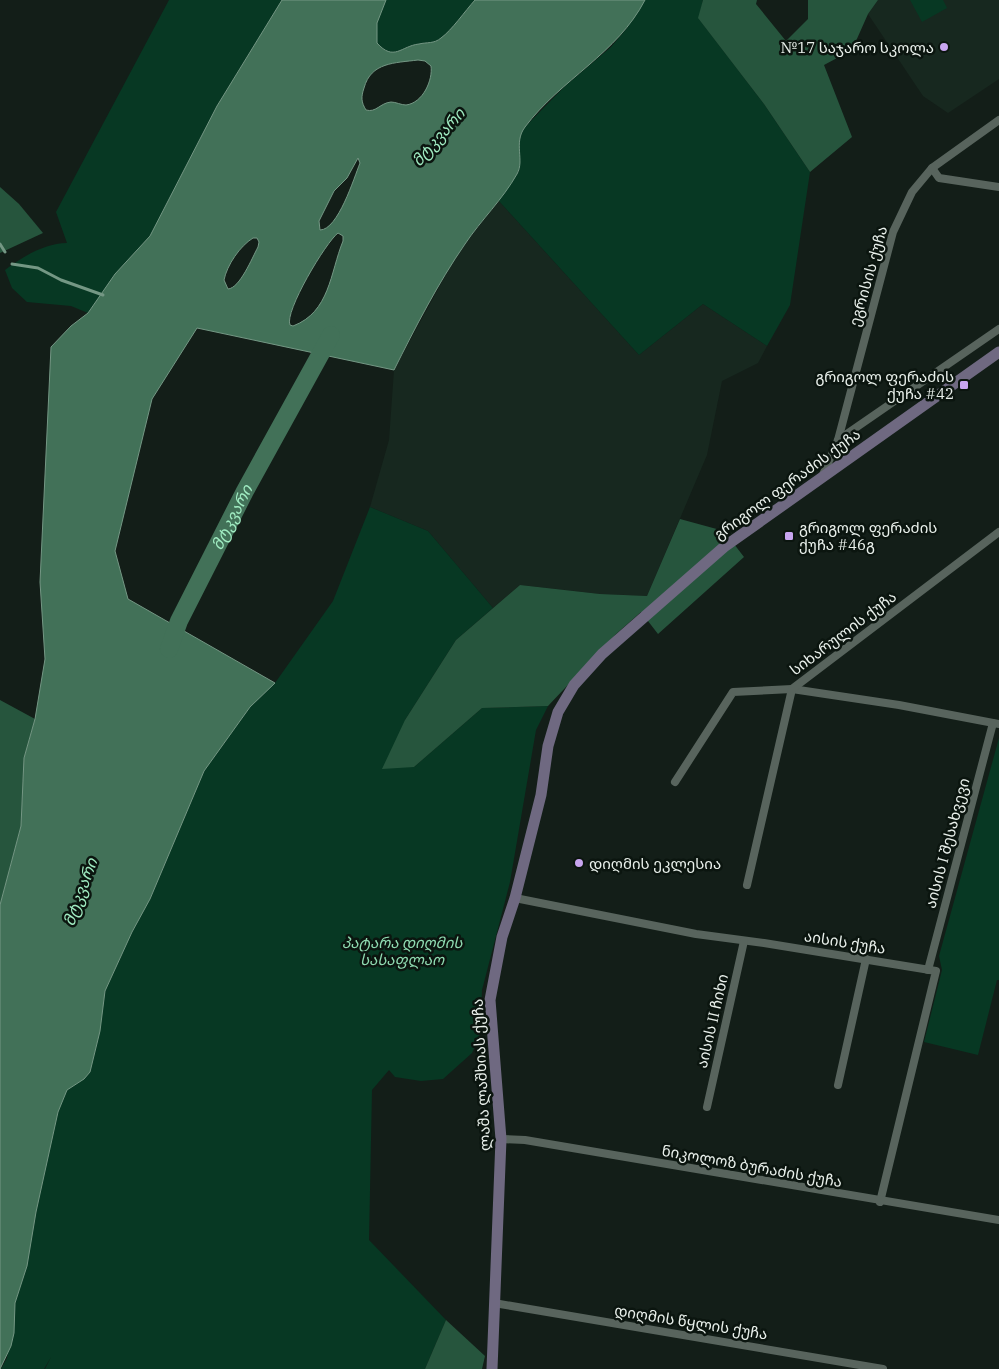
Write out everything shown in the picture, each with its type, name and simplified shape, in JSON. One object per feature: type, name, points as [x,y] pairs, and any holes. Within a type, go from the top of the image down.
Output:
[{"type":"street","name":"ეგრისის ქუჩა","points":[[821,478],[838,440],[893,232],[912,192],[932,168],[950,153],[999,120]]},
{"type":"street","points":[[932,168],[939,178],[999,187]]},
{"type":"street","points":[[838,440],[999,329]]},
{"type":"street","name":"გრიგოლ ფერაძის ქუჩა","points":[[602,654],[724,547],[999,352]]},
{"type":"street","name":"სიხარულის ქუჩა","points":[[747,885],[792,689],[999,532]]},
{"type":"street","name":"ლაშა ლაშხიას ქუჩა","points":[[492,1369],[500,1138],[490,1000],[502,937],[515,898],[541,795],[548,746],[558,712],[574,685],[602,654]]},
{"type":"street","points":[[675,782],[733,692],[792,689],[908,707],[996,724]]},
{"type":"street","name":"აისის I შესახვევი","points":[[928,970],[996,724]]},
{"type":"street","name":"აისის ქუჩა","points":[[515,898],[630,922],[928,970]]},
{"type":"street","name":"აისის II ჩიხი","points":[[706,1107],[744,941]]},
{"type":"street","points":[[838,1085],[866,959]]},
{"type":"street","points":[[880,1202],[936,971],[928,970]]},
{"type":"street","name":"ნიკოლოზ ბურაძის ქუჩა","points":[[500,1138],[525,1140],[880,1202],[999,1220]]},
{"type":"street","name":"დიღმის წყლის ქუჩა","points":[[494,1303],[883,1369]]},
{"type":"shaded area","points":[[703,0],[757,0],[756,4],[786,41],[808,19],[808,0],[878,0],[868,14],[852,50],[824,65],[852,137],[810,172],[764,104],[698,18]]},
{"type":"shaded area","name":"№17 საჯარო სკოლა","points":[[878,0],[999,0],[999,79],[948,113],[923,96],[868,14]]},
{"type":"shaded area","points":[[0,187],[19,204],[43,233],[0,253]]},
{"type":"shaded area","points":[[498,200],[639,355],[703,304],[767,346],[758,363],[722,381],[707,455],[647,596],[600,594],[520,585],[493,608],[428,531],[370,507],[389,440],[394,370],[456,256]]},
{"type":"shaded area","points":[[680,519],[724,531],[744,557],[658,634],[641,612],[616,634],[548,706],[482,708],[414,767],[382,769],[405,720],[456,640],[520,585],[600,594],[647,596]]},
{"type":"shaded area","points":[[0,700],[35,719],[24,758],[21,826],[0,905]]},
{"type":"shaded area","points":[[446,1320],[485,1356],[482,1369],[425,1369]]},
{"type":"green space","points":[[169,0],[282,0],[217,106],[150,236],[115,274],[88,313],[71,306],[27,302],[12,288],[5,270],[42,248],[67,243],[56,212]]},
{"type":"green space","points":[[386,0],[475,0],[450,30],[438,40],[413,45],[393,52],[383,49],[377,43],[377,23]]},
{"type":"green space","points":[[645,0],[703,0],[699,19],[764,104],[810,172],[790,305],[767,346],[703,304],[639,355],[498,200],[519,171],[518,141],[524,128],[565,86],[611,47],[627,28]]},
{"type":"green space","points":[[910,0],[943,0],[947,8],[922,22]]},
{"type":"green space","name":"პატარა დიღმის სასაფლაო","points":[[370,507],[428,531],[493,608],[456,640],[405,720],[414,767],[482,708],[548,706],[536,730],[510,882],[482,990],[480,1034],[472,1053],[443,1079],[421,1081],[395,1077],[389,1070],[372,1090],[369,1240],[446,1320],[425,1369],[45,1369],[51,1357],[44,1369],[1,1369],[7,1358],[15,1303],[27,1266],[36,1212],[58,1112],[67,1089],[84,1079],[90,1072],[100,1031],[105,991],[132,932],[150,899],[204,771],[250,707],[275,683],[333,601]]},
{"type":"green space","points":[[999,738],[999,980],[997,980],[978,1055],[924,1042],[942,970],[939,956]]},
{"type":"water","points":[[282,0],[386,0],[377,23],[377,43],[383,49],[393,52],[413,45],[438,40],[450,30],[475,0],[645,0],[620,36],[555,94],[525,127],[520,139],[520,163],[517,174],[471,235],[445,274],[394,370],[197,328],[152,399],[115,551],[128,599],[275,683],[250,707],[204,771],[150,899],[132,932],[105,991],[100,1031],[90,1072],[84,1079],[67,1090],[58,1112],[36,1212],[27,1266],[15,1303],[14,1333],[11,1346],[0,1369],[0,905],[21,826],[24,758],[35,719],[45,659],[40,582],[51,347],[71,326],[88,313],[115,274],[150,236],[217,106]],"holes":[[[425,61],[431,66],[426,90],[412,103],[406,105],[391,102],[373,110],[366,110],[362,102],[362,94],[367,79],[378,69],[393,63]],[[358,158],[360,163],[339,213],[327,228],[320,230],[319,221],[334,191],[347,178]],[[338,233],[343,236],[343,241],[322,301],[305,320],[293,326],[290,325],[293,306],[299,293],[332,239]],[[257,238],[259,242],[258,247],[237,284],[228,289],[224,280],[228,268],[248,241]]]},
{"type":"waterway","points":[[0,244],[5,252]]},
{"type":"waterway","points":[[12,264],[38,268],[61,280],[103,295]]},
{"type":"waterway","name":"მტკვარი","points":[[169,649],[179,621],[245,491],[331,335]]},
{"type":"place","name":"№17 საჯარო სკოლა","points":[[944,47]]},
{"type":"place","name":"გრიგოლ ფერაძის ქუჩა #42","points":[[964,385]]},
{"type":"place","name":"გრიგოლ ფერაძის ქუჩა #46გ","points":[[789,536]]},
{"type":"place","name":"დიღმის ეკლესია","points":[[579,863]]}]
